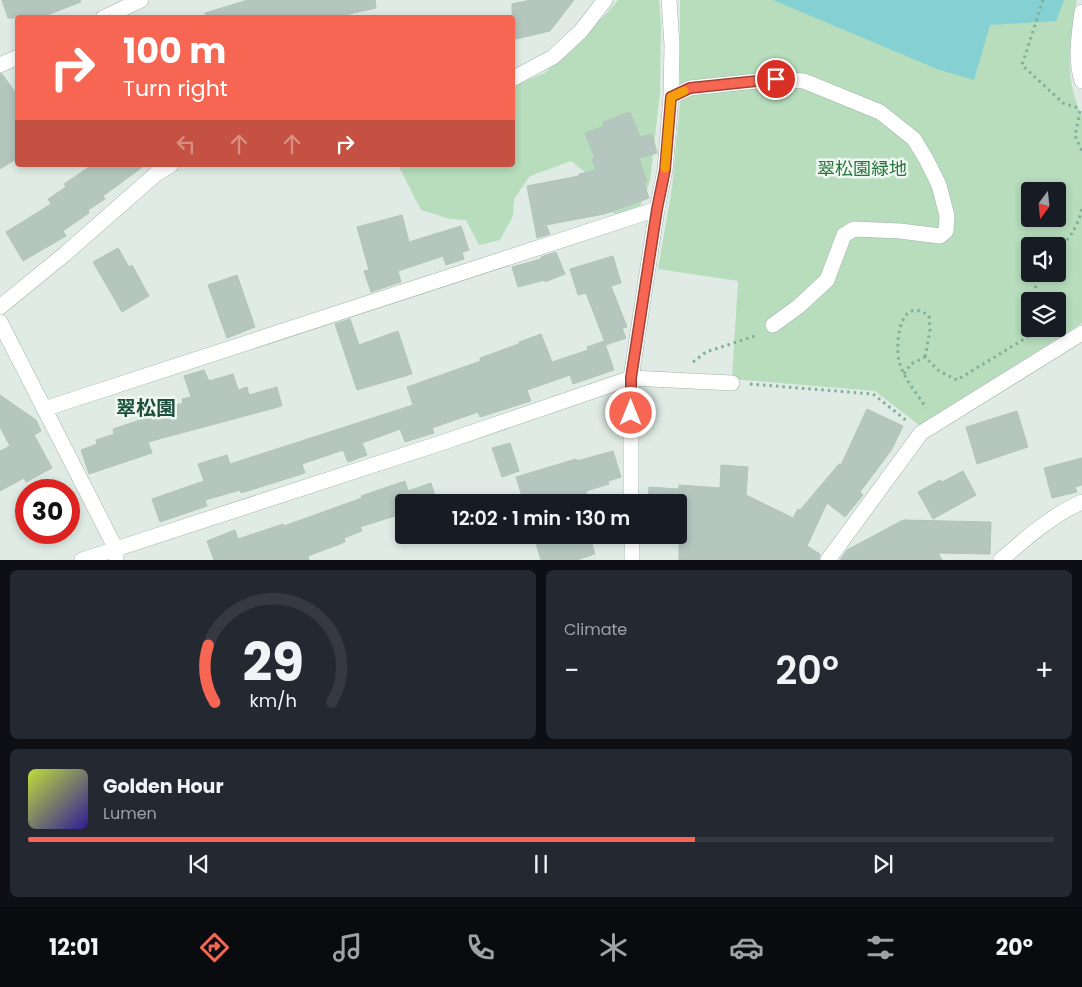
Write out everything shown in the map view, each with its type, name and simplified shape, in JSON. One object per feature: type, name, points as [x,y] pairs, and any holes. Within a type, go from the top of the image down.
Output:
[{"type":"street","points":[[109,15],[141,0]]},
{"type":"street","points":[[515,77],[553,57],[581,31],[605,0]]},
{"type":"street","points":[[631,494],[631,378],[657,209],[665,170],[671,97],[672,45],[670,0]]},
{"type":"street","points":[[1082,12],[1078,39],[1079,73],[1082,81]]},
{"type":"street","points":[[0,65],[15,58]]},
{"type":"street","points":[[671,97],[690,88],[776,79],[804,81],[880,112],[898,124],[914,139],[939,186],[947,216],[946,231],[940,236],[900,231],[854,229],[844,235],[827,280],[799,306],[773,325]]},
{"type":"street","points":[[0,307],[65,254],[156,174],[168,167]]},
{"type":"street","points":[[44,409],[657,209]]},
{"type":"street","points":[[0,322],[116,554]]},
{"type":"street","points":[[828,560],[921,433],[1082,333]]},
{"type":"street","points":[[82,560],[116,554],[631,378],[732,383]]},
{"type":"street","points":[[1001,560],[1022,541],[1054,518],[1082,502]]},
{"type":"street","points":[[632,544],[632,560]]},
{"type":"path","points":[[1043,0],[1022,65],[1063,103],[1079,109],[1075,136],[1082,151]]},
{"type":"path","points":[[1066,241],[1077,225],[1082,208]]},
{"type":"path","points":[[925,357],[930,330],[929,316],[922,310],[914,309],[903,318],[898,343],[899,360],[904,374],[936,423]]},
{"type":"path","points":[[684,380],[687,369],[706,352],[752,337],[773,325]]},
{"type":"path","points":[[925,357],[940,371],[957,380],[1027,337]]},
{"type":"path","points":[[904,374],[910,364],[925,357]]},
{"type":"path","points":[[732,383],[873,394],[921,433]]},
{"type":"green space","points":[[618,0],[659,0],[661,25],[660,92],[650,181],[640,206],[617,214],[607,211],[596,197],[584,171],[571,161],[530,176],[514,199],[513,216],[500,240],[479,245],[466,220],[450,219],[421,210],[399,167],[515,167],[515,85],[545,73]]},
{"type":"green space","name":"翠松園緑地","points":[[680,0],[1077,0],[1070,44],[1070,73],[1076,101],[1082,115],[1082,323],[1066,333],[1066,292],[1021,292],[1021,337],[1060,337],[919,425],[875,391],[732,379],[738,281],[658,269],[672,188],[680,104]]},
{"type":"water","points":[[773,0],[1064,0],[1056,21],[990,25],[974,80],[937,69]]},
{"type":"building","points":[[2,0],[80,0],[81,2],[47,15],[15,15],[15,18],[8,18]]},
{"type":"building","points":[[248,0],[375,0],[376,8],[344,15],[205,15],[205,13]]},
{"type":"building","points":[[531,0],[574,0],[550,31],[515,39],[515,15],[512,15],[512,4]]},
{"type":"building","points":[[0,74],[2,74],[15,92],[15,160],[0,169]]},
{"type":"building","points":[[630,112],[640,137],[652,134],[657,153],[639,158],[647,182],[644,183],[649,198],[604,214],[546,225],[550,234],[537,238],[527,186],[579,176],[579,174],[596,170],[592,159],[595,158],[585,133],[604,126],[603,122]]},
{"type":"building","points":[[89,167],[142,167],[103,196],[105,199],[88,210],[89,213],[63,231],[66,236],[23,261],[6,232],[51,204],[48,199],[66,187],[64,184]]},
{"type":"building","points":[[402,215],[409,242],[461,226],[469,250],[462,252],[464,259],[446,265],[443,256],[398,271],[401,282],[371,292],[364,271],[369,270],[357,227]]},
{"type":"building","points":[[118,248],[129,267],[132,265],[149,296],[122,312],[93,262]]},
{"type":"building","points":[[556,252],[565,274],[545,282],[545,280],[518,287],[512,267],[541,259],[541,257]]},
{"type":"building","points":[[613,256],[621,283],[611,286],[627,327],[622,328],[626,338],[606,345],[586,293],[578,295],[570,269]]},
{"type":"building","points":[[237,275],[255,327],[227,338],[208,285]]},
{"type":"building","points":[[350,319],[359,345],[398,331],[412,374],[357,390],[335,324]]},
{"type":"building","points":[[541,334],[552,362],[588,350],[587,347],[604,341],[614,370],[573,384],[570,375],[527,390],[531,401],[480,417],[478,412],[432,428],[434,433],[405,442],[400,429],[362,443],[367,455],[348,462],[343,450],[302,464],[305,473],[241,493],[240,490],[205,500],[207,506],[160,522],[152,499],[204,481],[198,464],[227,455],[230,464],[413,405],[407,387],[481,361],[480,358]]},
{"type":"building","points":[[204,370],[209,381],[233,374],[238,390],[247,387],[249,395],[277,387],[282,406],[148,442],[152,453],[89,474],[81,450],[97,444],[96,440],[114,434],[113,429],[167,411],[166,408],[183,403],[182,399],[191,397],[184,376]]},
{"type":"building","points":[[0,395],[36,420],[41,431],[34,435],[52,468],[32,479],[15,479],[15,483],[0,491],[0,451],[10,446],[0,427]]},
{"type":"building","points":[[867,409],[903,426],[892,449],[860,492],[863,495],[845,517],[827,503],[807,546],[820,554],[819,560],[679,560],[679,544],[687,544],[687,494],[649,494],[649,487],[679,489],[679,485],[720,488],[721,465],[748,467],[746,495],[793,518],[798,509],[800,510],[839,464],[841,465]]},
{"type":"building","points":[[1017,411],[1028,447],[977,464],[966,427]]},
{"type":"building","points":[[510,443],[519,471],[502,477],[492,448]]},
{"type":"building","points":[[613,451],[621,477],[608,481],[609,484],[586,491],[587,493],[583,494],[521,494],[516,477],[576,459],[577,461]]},
{"type":"building","points":[[1082,458],[1082,485],[1075,487],[1077,492],[1052,498],[1044,468]]},
{"type":"building","points":[[963,471],[976,495],[933,519],[918,492],[940,480],[942,482]]},
{"type":"building","points":[[405,481],[408,491],[431,483],[434,494],[395,494],[395,516],[360,527],[362,531],[344,538],[345,542],[308,556],[309,560],[214,560],[207,541],[235,530],[238,539],[283,524],[284,526],[362,498],[361,496]]},
{"type":"building","points":[[903,520],[991,522],[990,554],[938,553],[942,560],[840,560],[847,550]]},
{"type":"building","points":[[536,544],[592,544],[595,554],[577,560],[541,560]]},
{"type":"slow traffic","points":[[665,168],[671,97],[684,91]]},
{"type":"district","name":"翠松園","points":[[146,408]]},
{"type":"route","points":[[631,413],[631,378],[657,209],[665,170],[671,97],[690,88],[776,79]]}]
